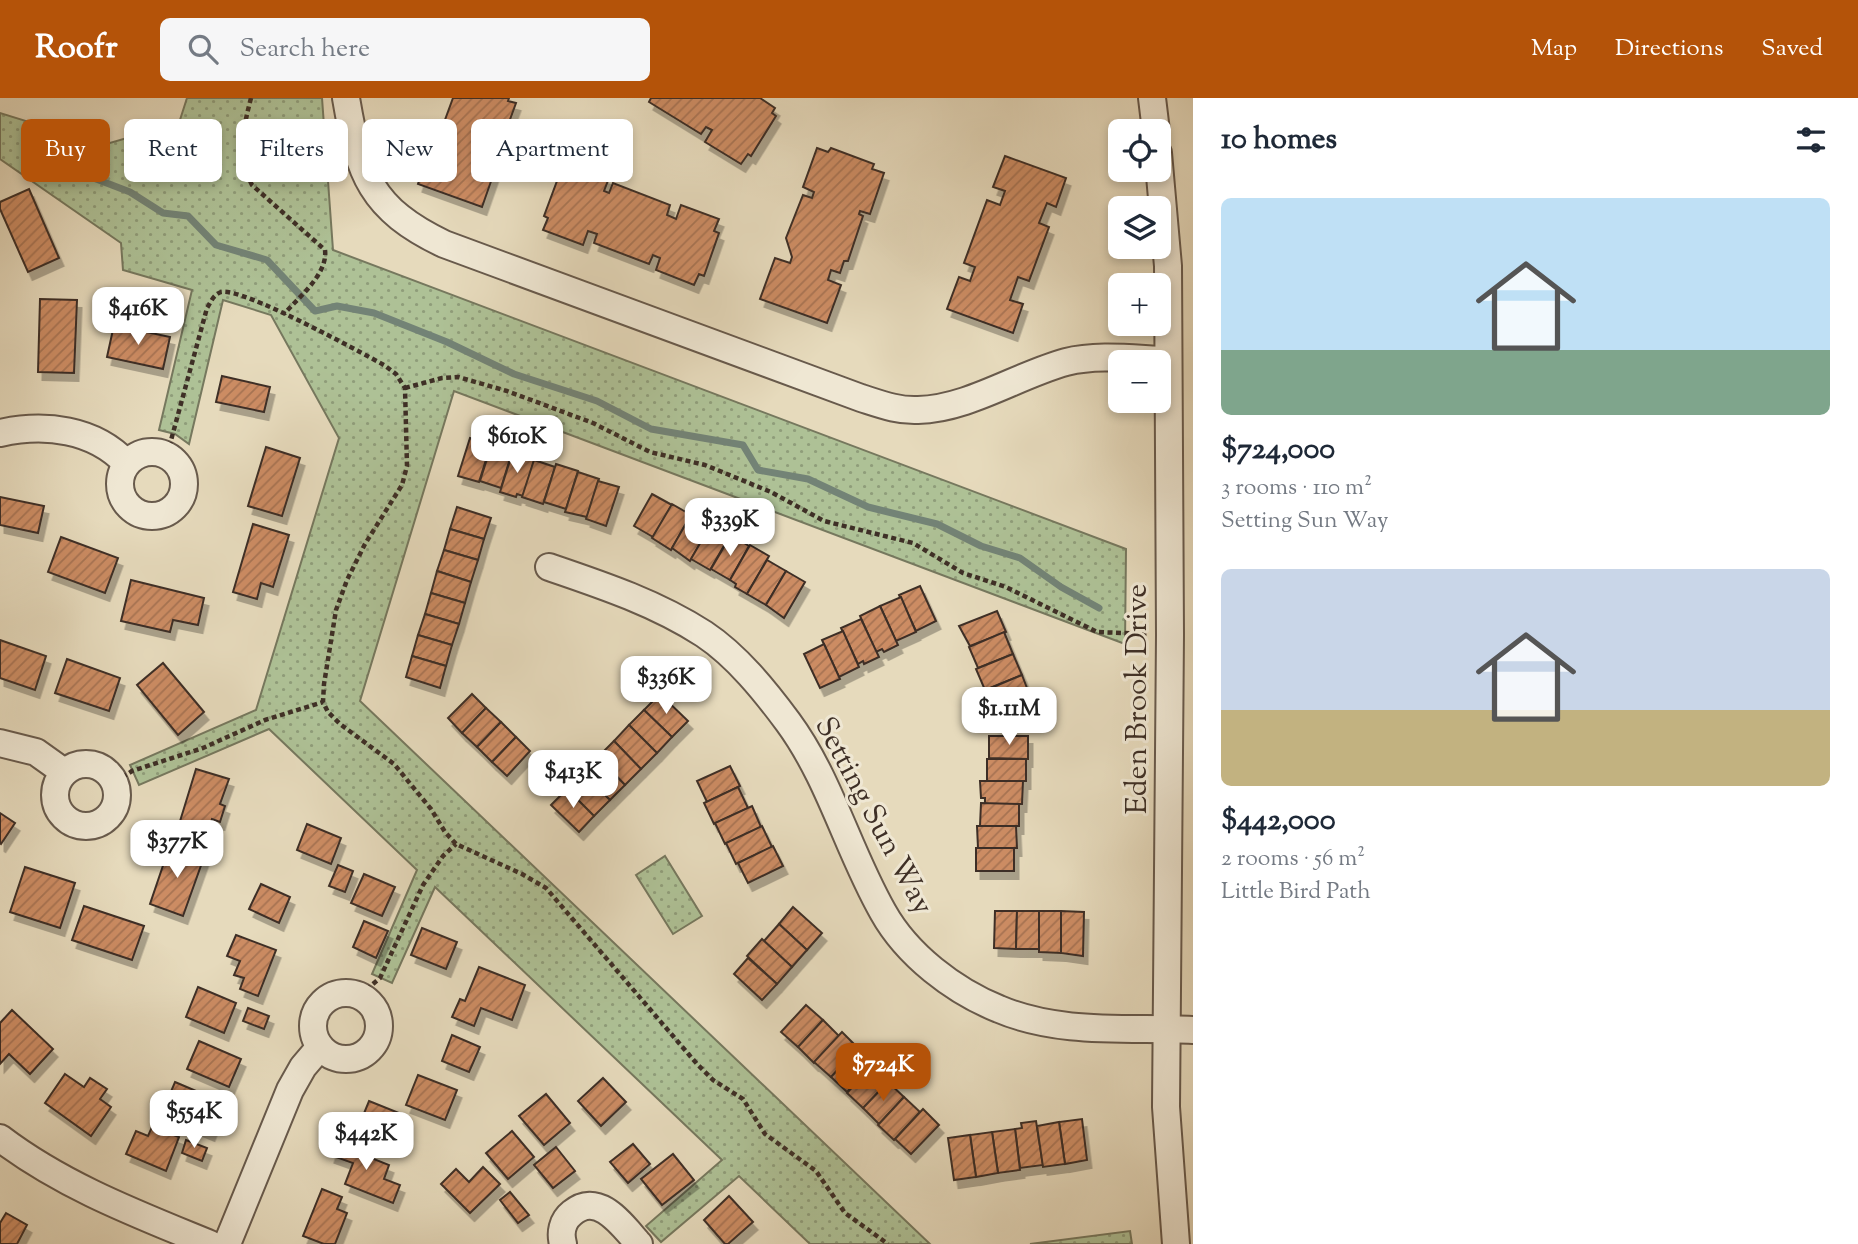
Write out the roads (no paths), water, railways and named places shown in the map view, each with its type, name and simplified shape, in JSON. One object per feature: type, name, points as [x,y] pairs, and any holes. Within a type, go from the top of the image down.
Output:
[{"type":"street","points":[[346,98],[354,145],[371,186],[391,212],[415,230],[444,244],[893,409],[927,410],[952,405],[1068,362],[1108,358]]},
{"type":"street","points":[[1152,98],[1155,119]]},
{"type":"street","name":"Eden Brook Drive","points":[[1161,182],[1168,266],[1168,350]]},
{"type":"street","name":"Eden Brook Drive","points":[[1168,413],[1170,635],[1181,1029],[1166,1107],[1176,1244]]},
{"type":"street","points":[[0,433],[57,429],[90,437],[115,452],[126,463]]},
{"type":"street","points":[[155,452],[167,455],[176,462],[184,482],[182,496],[174,508],[152,517],[137,513],[126,505],[119,489],[120,476],[126,463],[137,455],[155,452]]},
{"type":"street","name":"Setting Sun Way","points":[[549,567],[606,586],[656,607],[706,636],[734,659],[790,724],[810,758],[883,913],[907,944],[932,969],[966,993],[1000,1010],[1033,1020],[1106,1028],[1181,1029]]},
{"type":"street","points":[[0,743],[36,752],[64,772]]},
{"type":"street","points":[[77,764],[93,764],[106,770],[115,782],[118,797],[113,812],[101,823],[88,827],[72,824],[61,815],[55,801],[55,787],[64,772],[77,764]]},
{"type":"street","points":[[347,992],[360,995],[372,1005],[378,1016],[379,1031],[373,1046],[362,1055],[346,1059],[333,1057],[320,1047],[314,1035],[313,1018],[321,1004],[333,995],[347,992]]},
{"type":"street","points":[[226,1244],[290,1090],[303,1067],[320,1047]]},
{"type":"street","points":[[0,1139],[58,1177],[114,1205],[210,1244]]},
{"type":"street","points":[[563,1244],[562,1228],[567,1217],[578,1208],[588,1205],[599,1207],[611,1214],[639,1244]]},
{"type":"waterway","points":[[104,182],[130,192],[163,213],[188,216],[216,245],[267,260],[315,311],[337,306],[374,313],[447,342],[514,374],[597,401],[651,429],[743,445],[758,470],[808,479],[868,507],[937,524],[981,546],[1020,558],[1061,587],[1099,608]]}]
